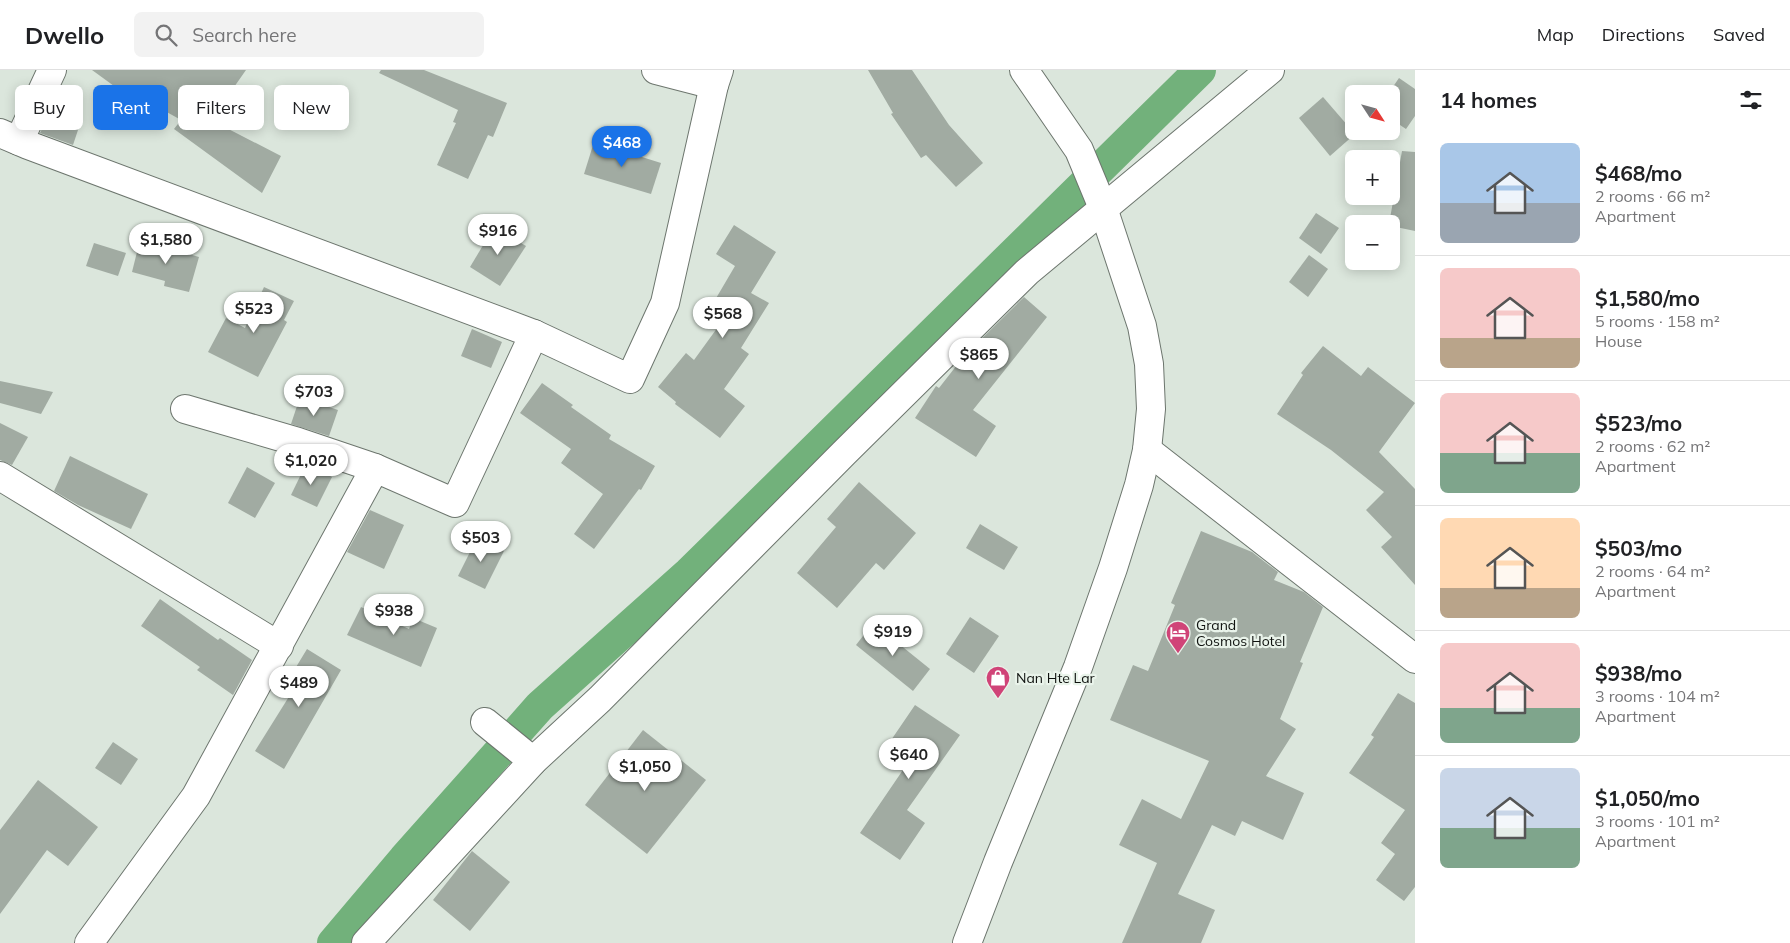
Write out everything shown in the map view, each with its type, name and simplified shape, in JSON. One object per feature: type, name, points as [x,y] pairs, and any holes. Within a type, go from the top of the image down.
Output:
[{"type":"main road","points":[[52,70],[10,137],[534,334],[630,379],[665,303],[716,77],[656,70]]},
{"type":"main road","points":[[967,943],[1081,658],[1126,528],[1147,450],[1150,409],[1149,364],[1142,326],[1103,208],[1079,150],[1024,70]]},
{"type":"main road","points":[[366,943],[533,761],[600,699],[1027,272],[1270,70]]},
{"type":"main road","points":[[185,409],[298,442],[375,468],[455,503],[534,334]]},
{"type":"main road","points":[[1147,450],[1415,659]]},
{"type":"main road","points":[[89,943],[196,796],[375,468]]},
{"type":"main road","points":[[0,476],[279,646]]},
{"type":"main road","points":[[485,722],[533,761]]},
{"type":"building","points":[[92,70],[246,70],[236,85],[178,85],[178,118],[168,113],[168,85],[113,85]]},
{"type":"building","points":[[381,70],[424,70],[507,103],[493,137],[488,135],[468,179],[437,165],[456,123],[453,122],[458,110],[379,73]]},
{"type":"building","points":[[868,70],[912,70],[949,125],[983,163],[956,187],[926,155],[921,158],[891,114],[893,113]]},
{"type":"building","points":[[1399,78],[1415,89],[1415,116],[1406,129],[1400,125],[1400,85],[1394,85]]},
{"type":"building","points":[[1323,97],[1345,122],[1345,140],[1348,140],[1330,156],[1299,118]]},
{"type":"building","points":[[178,124],[178,130],[230,130],[281,156],[262,193],[174,129]]},
{"type":"building","points":[[41,130],[78,130],[73,145],[40,133]]},
{"type":"building","points":[[594,142],[661,163],[651,194],[584,174]]},
{"type":"building","points":[[1402,151],[1415,152],[1415,231],[1400,228],[1400,215],[1391,215],[1392,205],[1400,205],[1400,162]]},
{"type":"building","points":[[1316,213],[1339,228],[1321,254],[1299,238]]},
{"type":"building","points":[[734,225],[776,252],[751,293],[769,303],[741,348],[749,354],[724,389],[745,406],[720,438],[675,404],[676,402],[658,387],[686,353],[694,360],[731,309],[715,300],[735,266],[716,254]]},
{"type":"building","points":[[494,227],[526,246],[500,286],[470,267]]},
{"type":"building","points":[[140,240],[199,257],[189,292],[164,286],[165,281],[132,272]]},
{"type":"building","points":[[94,243],[126,253],[118,276],[86,266]]},
{"type":"building","points":[[1309,255],[1328,269],[1308,297],[1289,282]]},
{"type":"building","points":[[264,287],[294,301],[284,320],[287,322],[258,377],[208,352],[226,318],[245,328]]},
{"type":"building","points":[[1024,297],[1047,317],[973,410],[996,426],[976,457],[915,418],[936,386],[939,388],[964,356]]},
{"type":"building","points":[[472,329],[502,342],[491,368],[461,356]]},
{"type":"building","points":[[1323,346],[1361,376],[1368,367],[1415,403],[1379,452],[1415,489],[1415,585],[1381,547],[1392,537],[1366,510],[1384,492],[1331,450],[1277,414],[1303,375],[1301,373]]},
{"type":"building","points":[[0,381],[53,392],[41,414],[0,403]]},
{"type":"building","points":[[542,383],[573,405],[571,407],[611,435],[609,439],[655,466],[641,490],[639,489],[594,549],[574,534],[603,494],[561,463],[571,449],[520,413]]},
{"type":"building","points":[[300,397],[338,410],[329,436],[291,424]]},
{"type":"building","points":[[0,423],[28,437],[12,465],[0,460]]},
{"type":"building","points":[[70,456],[148,494],[131,529],[78,505],[54,491]]},
{"type":"building","points":[[306,464],[332,477],[317,507],[291,495]]},
{"type":"building","points":[[247,467],[275,483],[255,518],[228,503]]},
{"type":"building","points":[[859,482],[916,533],[884,570],[876,563],[837,608],[797,573],[836,527],[827,519]]},
{"type":"building","points":[[370,510],[404,525],[384,569],[347,552]]},
{"type":"building","points":[[980,524],[1018,547],[1004,570],[966,548]]},
{"type":"building","points":[[1201,531],[1252,552],[1278,572],[1274,580],[1304,592],[1323,607],[1300,662],[1303,663],[1280,719],[1296,729],[1266,776],[1304,793],[1283,840],[1242,821],[1235,836],[1212,825],[1178,894],[1215,910],[1201,943],[1122,943],[1157,863],[1119,845],[1142,799],[1181,819],[1209,761],[1110,720],[1133,665],[1148,671],[1175,605],[1171,603]]},
{"type":"building","points":[[477,538],[504,551],[485,589],[458,576]]},
{"type":"building","points":[[160,599],[218,640],[220,638],[252,660],[233,695],[197,670],[200,667],[141,626]]},
{"type":"building","points":[[361,607],[409,629],[413,618],[437,628],[421,667],[347,635]]},
{"type":"building","points":[[970,617],[999,636],[974,673],[946,654]]},
{"type":"building","points":[[873,623],[930,669],[913,691],[856,645]]},
{"type":"building","points":[[307,649],[341,670],[284,769],[255,751],[295,687],[287,682]]},
{"type":"building","points":[[1398,693],[1415,703],[1415,887],[1404,901],[1376,880],[1395,854],[1381,843],[1405,810],[1349,773],[1374,737],[1371,735]]},
{"type":"building","points":[[915,705],[960,735],[907,810],[925,823],[900,860],[860,833],[907,764],[885,749]]},
{"type":"building","points":[[643,730],[706,780],[647,854],[585,805]]},
{"type":"building","points":[[113,742],[138,759],[121,785],[95,768]]},
{"type":"building","points":[[38,780],[98,827],[68,866],[47,850],[0,914],[0,830]]},
{"type":"building","points":[[472,851],[510,882],[470,931],[433,900]]},
{"type":"waterway","points":[[333,943],[404,859],[540,706],[689,573],[1200,70]]},
{"type":"place","name":"Grand Cosmos Hotel","points":[[1178,654]]},
{"type":"place","name":"Nan Hte Lar","points":[[998,699]]}]
